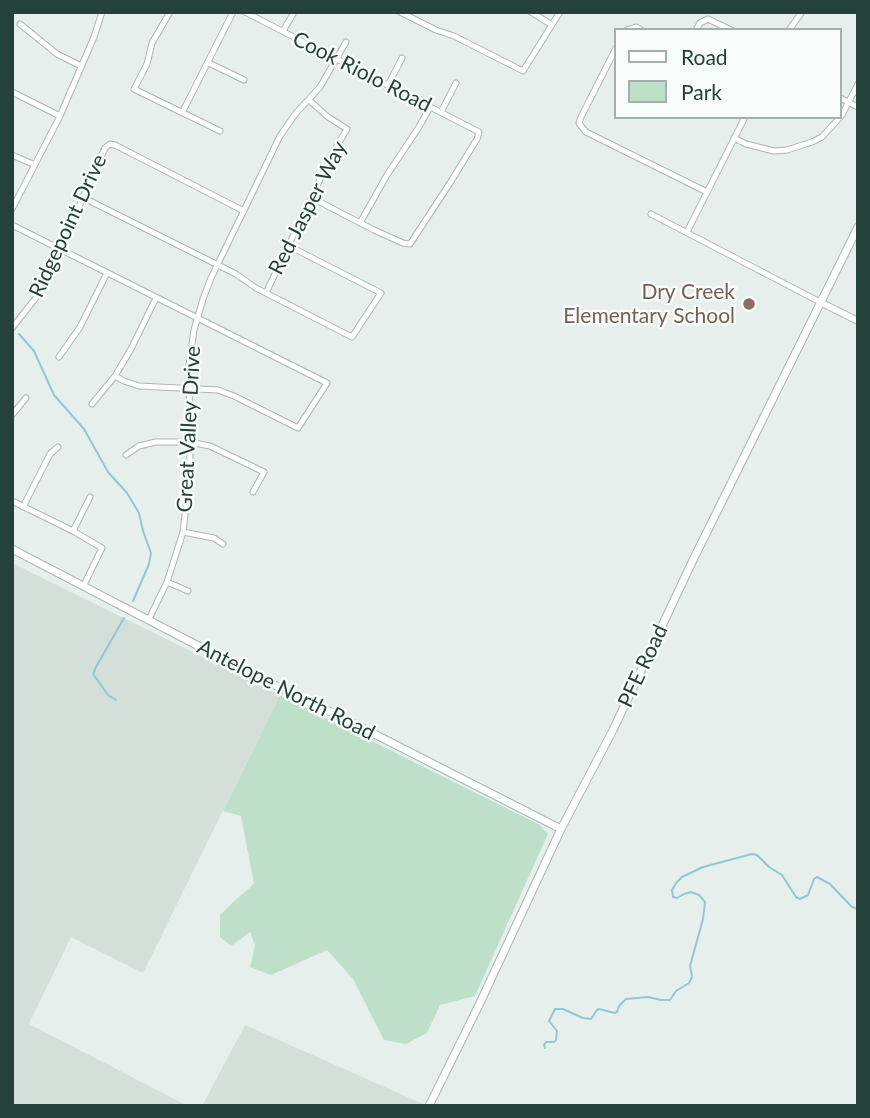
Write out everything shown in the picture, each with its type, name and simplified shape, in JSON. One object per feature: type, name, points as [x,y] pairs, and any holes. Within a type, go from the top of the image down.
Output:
[{"type":"main road","name":"PFE Road","points":[[429,1106],[561,829],[613,730],[858,227]]},
{"type":"main road","name":"Antelope North Road","points":[[12,549],[260,678],[561,829]]},
{"type":"street","points":[[12,209],[60,116],[103,12]]},
{"type":"street","points":[[170,12],[152,43],[147,64],[134,89],[220,131]]},
{"type":"street","points":[[182,113],[233,12]]},
{"type":"street","name":"Cook Riolo Road","points":[[245,12],[479,132],[410,244],[360,223]]},
{"type":"street","points":[[400,12],[523,71],[560,12]]},
{"type":"street","points":[[531,12],[552,25]]},
{"type":"street","points":[[790,28],[802,12]]},
{"type":"street","points":[[283,31],[292,14]]},
{"type":"street","points":[[697,28],[708,19],[727,28]]},
{"type":"street","points":[[20,24],[50,49],[80,66]]},
{"type":"street","name":"Great Valley Drive","points":[[149,619],[167,582],[183,531],[189,483],[191,347],[203,299],[280,136],[296,113],[320,87],[346,41]]},
{"type":"street","points":[[614,52],[579,123],[586,132],[707,192]]},
{"type":"street","points":[[388,85],[402,58]]},
{"type":"street","points":[[208,63],[244,80]]},
{"type":"street","points":[[441,112],[456,83]]},
{"type":"street","points":[[842,115],[858,84]]},
{"type":"street","points":[[12,92],[60,116]]},
{"type":"street","points":[[842,99],[858,107]]},
{"type":"street","name":"Red Jasper Way","points":[[266,293],[332,154],[347,129],[309,100]]},
{"type":"street","points":[[312,198],[360,223],[430,107]]},
{"type":"street","points":[[687,232],[743,119]]},
{"type":"street","points":[[734,138],[766,150],[787,150],[822,137],[839,119]]},
{"type":"street","name":"Ridgepoint Drive","points":[[12,328],[29,308],[60,249],[105,148],[110,144],[244,211]]},
{"type":"street","points":[[12,155],[35,165]]},
{"type":"street","points":[[82,197],[218,265],[352,337],[381,293],[289,246]]},
{"type":"street","points":[[651,214],[858,321]]},
{"type":"street","points":[[12,225],[327,383],[298,428],[226,393],[207,388],[139,386],[116,376]]},
{"type":"street","points":[[58,357],[80,327],[107,273]]},
{"type":"street","points":[[92,404],[116,376],[156,298]]},
{"type":"street","points":[[12,415],[26,398]]},
{"type":"street","points":[[125,456],[148,443],[189,442],[219,449],[264,472],[253,492]]},
{"type":"street","points":[[23,507],[50,454],[58,447]]},
{"type":"street","points":[[72,531],[90,496]]},
{"type":"street","points":[[12,501],[102,548],[84,585]]},
{"type":"street","points":[[183,531],[214,538],[223,544]]},
{"type":"street","points":[[167,582],[188,591]]},
{"type":"shaded area","points":[[12,563],[280,695],[143,973],[71,937],[29,1024],[188,1106],[12,1106]]},
{"type":"shaded area","points":[[245,1025],[423,1104],[202,1106]]},
{"type":"green space","points":[[280,695],[540,825],[548,834],[475,996],[440,1005],[427,1033],[406,1044],[384,1040],[353,979],[327,950],[271,975],[250,967],[255,945],[250,932],[231,946],[220,937],[220,915],[254,884],[241,816],[223,811]]},
{"type":"waterway","points":[[19,334],[34,351],[54,395],[84,429],[108,472],[127,493],[139,513],[151,553],[133,601]]},
{"type":"waterway","points":[[116,700],[108,695],[93,674],[124,618]]},
{"type":"waterway","points":[[545,1048],[546,1042],[556,1040],[557,1031],[549,1021],[555,1009],[563,1009],[591,1019],[599,1009],[617,1012],[626,999],[648,997],[670,1000],[676,991],[689,983],[692,977],[690,966],[705,902],[699,895],[691,892],[673,897],[672,890],[682,877],[703,867],[757,855],[782,875],[796,897],[800,899],[808,895],[817,877],[830,884],[852,907],[858,909]]},
{"type":"place","name":"Dry Creek Elementary School","points":[[749,304]]}]
